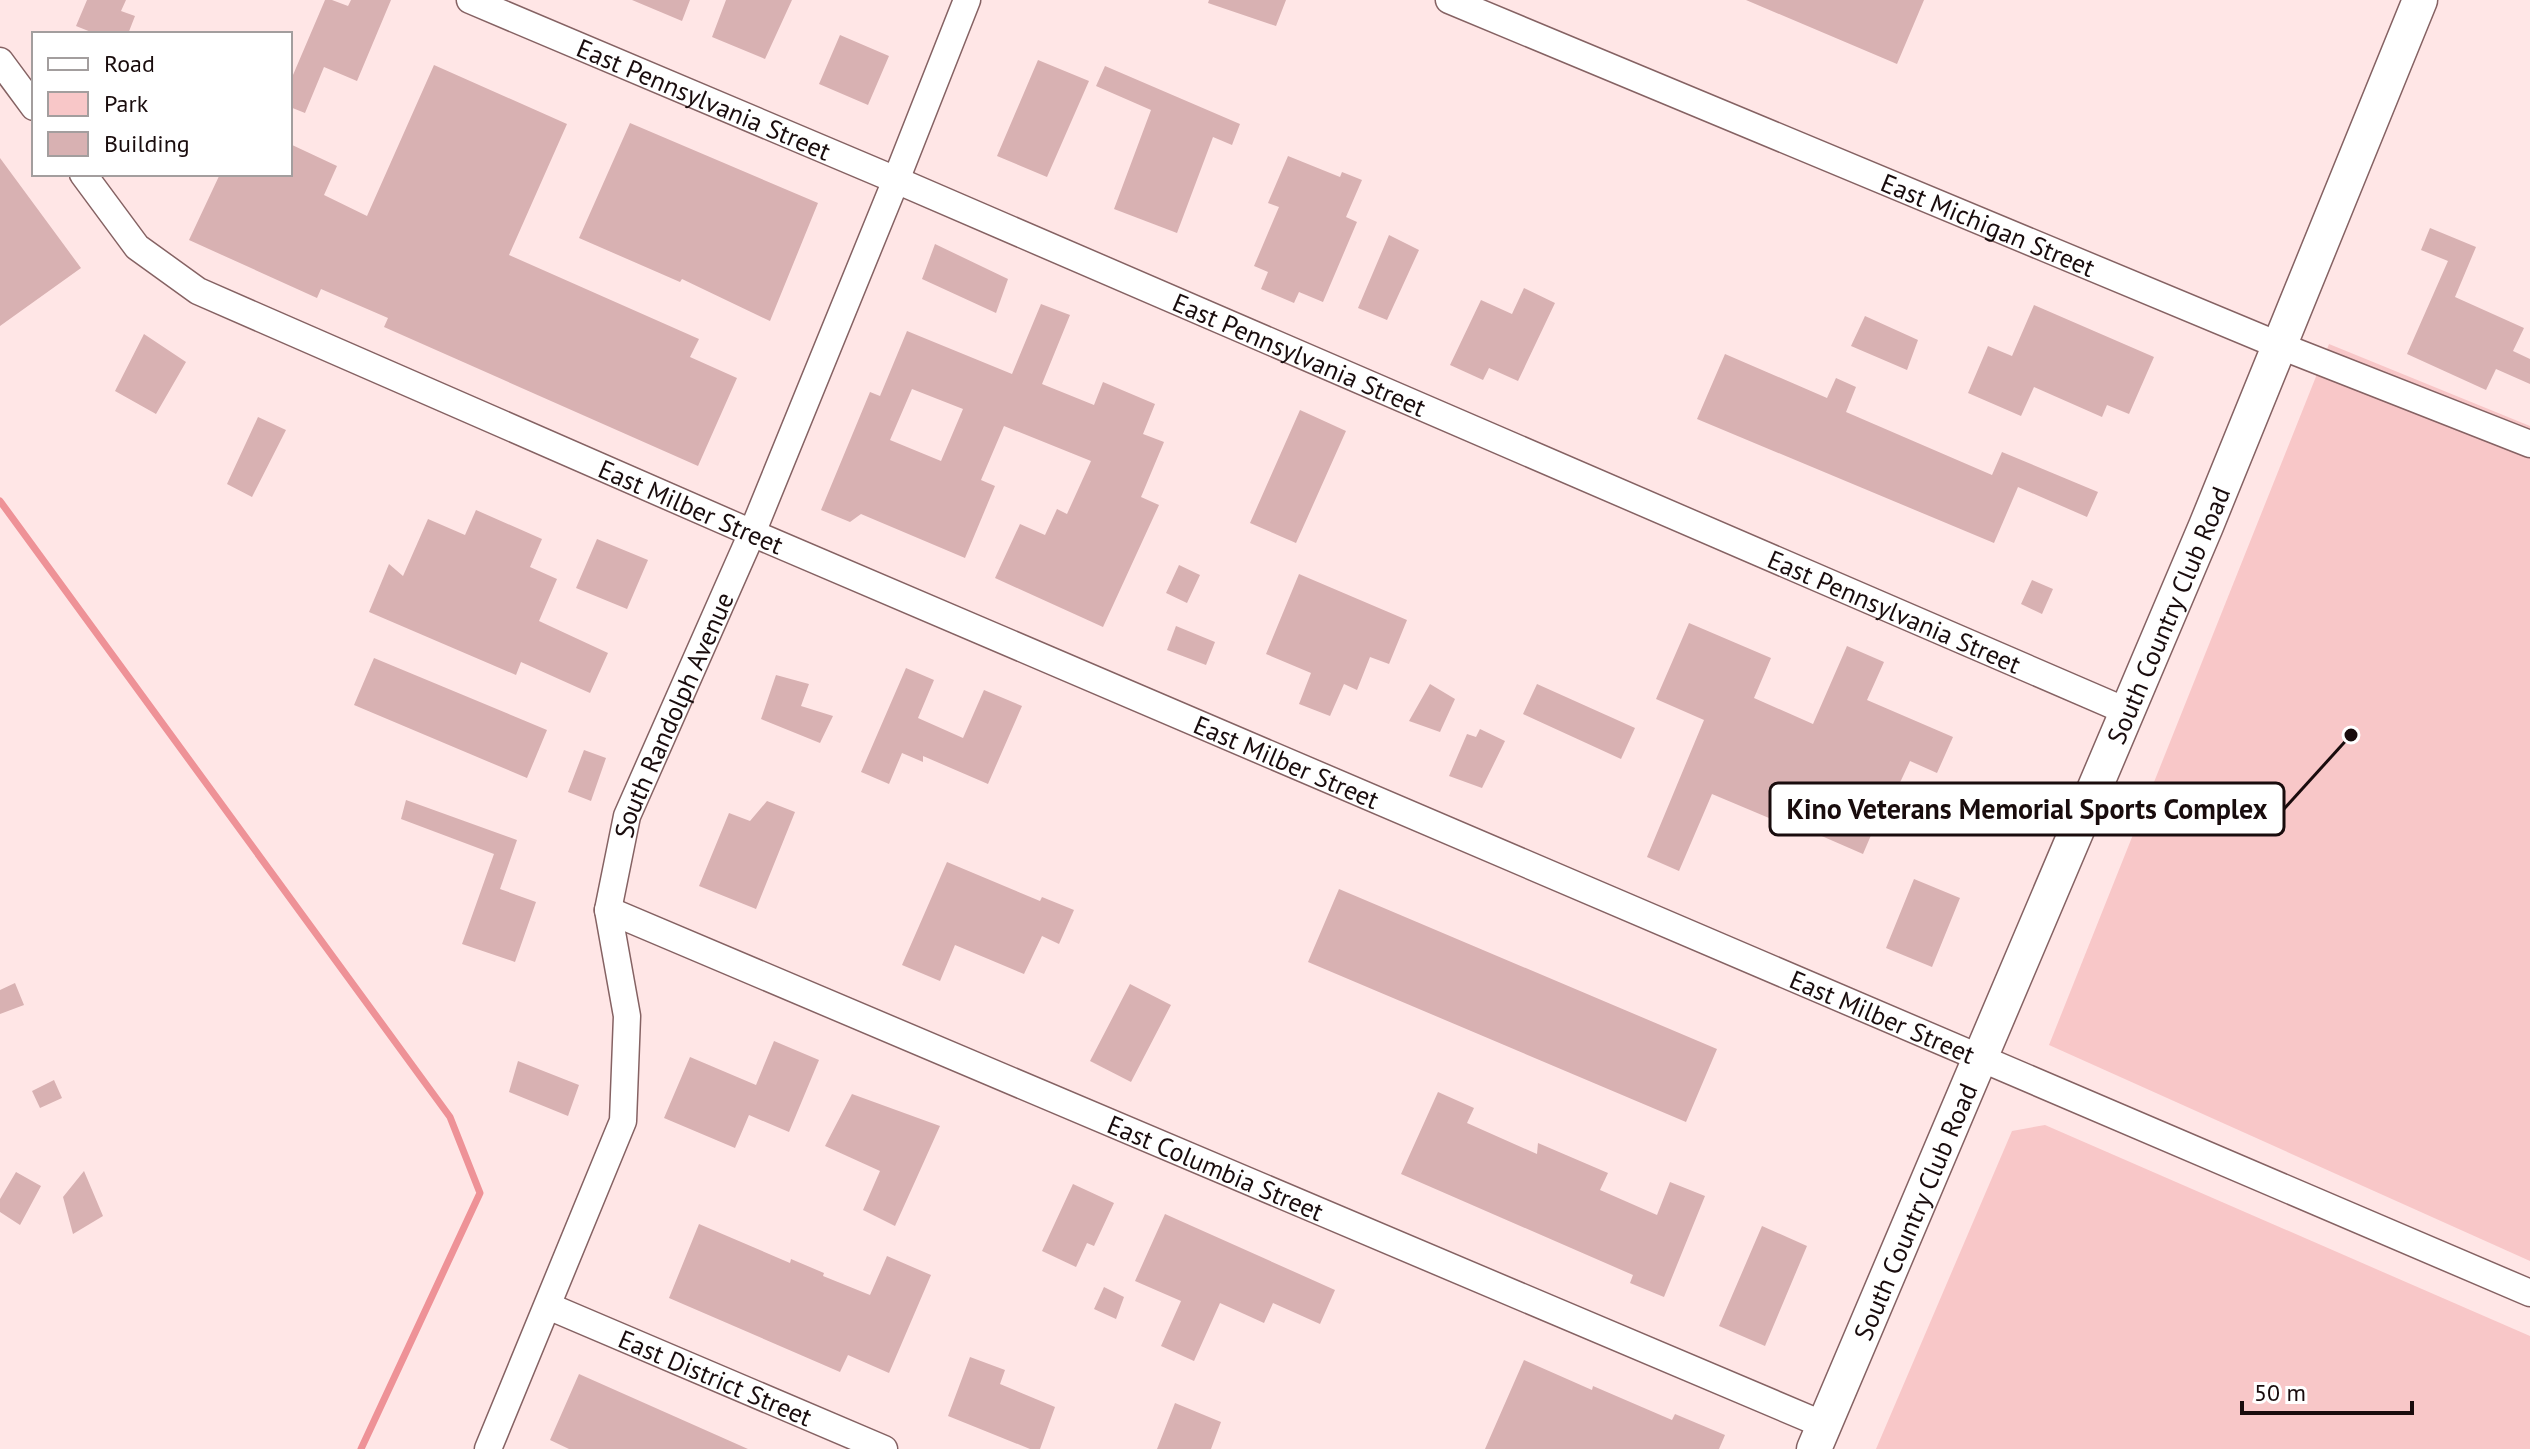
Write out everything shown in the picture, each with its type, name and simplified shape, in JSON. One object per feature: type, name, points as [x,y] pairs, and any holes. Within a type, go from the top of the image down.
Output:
[{"type":"street","name":"East Pennsylvania Street","points":[[470,0],[896,180],[2126,711]]},
{"type":"street","name":"South Randolph Avenue","points":[[488,1449],[623,1121],[627,1016],[608,910],[627,816],[752,533],[967,0]]},
{"type":"street","name":"East Michigan Street","points":[[1449,0],[2278,345],[2530,444]]},
{"type":"street","name":"South Country Club Road","points":[[1819,1437],[2206,526],[2420,0]]},
{"type":"street","points":[[0,61],[32,104]]},
{"type":"street","name":"East Milber Street","points":[[84,176],[137,247],[198,291],[752,533],[2530,1293]]},
{"type":"street","name":"East Columbia Street","points":[[608,910],[1819,1437]]},
{"type":"street","name":"East District Street","points":[[548,1306],[884,1449]]},
{"type":"green space","points":[[2329,344],[2530,426],[2530,1261],[2049,1045]]},
{"type":"green space","points":[[2045,1125],[2530,1336],[2530,1449],[1876,1449],[2012,1131]]},
{"type":"building","points":[[87,0],[126,0],[121,11],[135,16],[129,32],[91,32],[76,26]]},
{"type":"building","points":[[325,0],[348,6],[351,0],[391,0],[357,81],[324,67],[305,113],[292,108],[292,77]]},
{"type":"building","points":[[632,0],[690,0],[682,21]]},
{"type":"building","points":[[726,0],[792,0],[765,59],[712,37]]},
{"type":"building","points":[[1209,0],[1286,0],[1276,26],[1208,3]]},
{"type":"building","points":[[1746,0],[1924,0],[1897,64]]},
{"type":"building","points":[[840,35],[889,56],[868,105],[819,84]]},
{"type":"building","points":[[1038,60],[1089,81],[1047,177],[997,156]]},
{"type":"building","points":[[434,65],[567,124],[509,255],[699,339],[690,357],[737,378],[698,466],[384,327],[388,318],[321,289],[317,298],[189,240],[219,176],[292,176],[292,145],[337,166],[324,195],[367,216]]},
{"type":"building","points":[[1105,66],[1240,124],[1232,145],[1213,137],[1177,233],[1114,209],[1151,110],[1096,86]]},
{"type":"building","points":[[630,123],[818,203],[770,321],[682,279],[680,282],[579,238]]},
{"type":"building","points":[[1288,156],[1340,177],[1342,172],[1362,180],[1346,217],[1357,222],[1323,302],[1299,292],[1294,303],[1261,289],[1268,272],[1254,266],[1279,207],[1268,203]]},
{"type":"building","points":[[0,158],[81,268],[0,326]]},
{"type":"building","points":[[2430,228],[2476,247],[2455,297],[2524,328],[2513,351],[2530,359],[2530,384],[2496,369],[2486,390],[2407,354],[2448,261],[2421,250]]},
{"type":"building","points":[[1389,235],[1419,250],[1387,320],[1358,308]]},
{"type":"building","points":[[935,244],[1008,279],[996,313],[922,279]]},
{"type":"building","points":[[1524,288],[1555,303],[1518,381],[1489,368],[1483,380],[1450,365],[1481,300],[1512,314]]},
{"type":"building","points":[[1041,304],[1070,315],[1042,384],[1094,405],[1103,382],[1155,404],[1143,434],[1164,442],[1141,497],[1159,505],[1103,627],[995,578],[1020,524],[1045,535],[1057,509],[1067,514],[1091,461],[1004,426],[981,480],[995,486],[965,558],[861,514],[850,522],[821,510],[870,392],[880,396],[907,331],[1012,374]],"holes":[[[912,389],[963,409],[941,461],[890,440]]]},
{"type":"building","points":[[2034,305],[2154,357],[2129,414],[2107,405],[2102,417],[2034,387],[2021,416],[1968,393],[1988,346],[2012,356]]},
{"type":"building","points":[[1865,316],[1918,340],[1907,370],[1851,346]]},
{"type":"building","points":[[144,334],[186,362],[156,414],[115,391]]},
{"type":"building","points":[[1725,354],[1827,398],[1836,378],[1856,387],[1846,412],[1992,475],[2002,452],[2098,492],[2087,517],[2018,487],[1994,543],[1697,419]]},
{"type":"building","points":[[1300,410],[1346,431],[1296,543],[1250,523]]},
{"type":"building","points":[[258,417],[286,430],[252,497],[227,484]]},
{"type":"building","points":[[476,510],[542,539],[530,567],[557,579],[539,621],[608,653],[590,693],[521,662],[516,675],[369,612],[389,564],[403,576],[428,519],[465,535]]},
{"type":"building","points":[[597,539],[648,560],[627,609],[576,588]]},
{"type":"building","points":[[1179,565],[1200,575],[1187,603],[1166,593]]},
{"type":"building","points":[[1299,574],[1407,620],[1389,664],[1370,657],[1357,690],[1344,684],[1330,716],[1299,704],[1311,673],[1266,654]]},
{"type":"building","points":[[2032,580],[2053,589],[2042,614],[2021,604]]},
{"type":"building","points":[[1689,623],[1771,658],[1754,698],[1813,724],[1847,646],[1884,662],[1867,700],[1953,737],[1937,773],[1910,761],[1891,802],[1886,800],[1863,854],[1771,814],[1769,818],[1712,794],[1679,871],[1647,857],[1704,720],[1656,699]]},
{"type":"building","points":[[1176,626],[1215,642],[1206,665],[1167,650]]},
{"type":"building","points":[[374,658],[547,730],[527,778],[354,705]]},
{"type":"building","points":[[906,668],[934,680],[918,718],[963,738],[984,690],[1022,706],[988,784],[923,756],[923,762],[902,753],[889,784],[861,772]]},
{"type":"building","points":[[776,675],[809,684],[801,706],[833,716],[820,743],[761,719]]},
{"type":"building","points":[[1430,684],[1455,699],[1440,732],[1409,721]]},
{"type":"building","points":[[1537,684],[1635,728],[1621,759],[1523,714]]},
{"type":"building","points":[[1480,729],[1505,741],[1482,788],[1449,776],[1467,734],[1476,737]]},
{"type":"building","points":[[584,750],[606,758],[591,801],[568,792]]},
{"type":"building","points":[[406,800],[517,840],[500,889],[536,902],[515,962],[462,944],[494,854],[401,819]]},
{"type":"building","points":[[767,801],[795,812],[756,909],[699,886],[729,813],[750,821]]},
{"type":"building","points":[[947,862],[1040,901],[1042,897],[1074,910],[1059,944],[1042,936],[1024,974],[955,945],[940,981],[902,965]]},
{"type":"building","points":[[1914,879],[1960,898],[1932,967],[1886,948]]},
{"type":"building","points":[[1339,889],[1717,1049],[1686,1122],[1308,962]]},
{"type":"building","points":[[15,983],[24,1005],[0,1014],[0,990]]},
{"type":"building","points":[[1130,984],[1171,1005],[1131,1082],[1090,1061]]},
{"type":"building","points":[[774,1041],[819,1060],[789,1132],[749,1115],[735,1148],[664,1118],[690,1057],[756,1085]]},
{"type":"building","points":[[518,1061],[579,1085],[568,1116],[509,1092]]},
{"type":"building","points":[[54,1080],[62,1098],[40,1108],[32,1091]]},
{"type":"building","points":[[1438,1092],[1474,1108],[1467,1123],[1537,1154],[1538,1143],[1608,1173],[1600,1190],[1657,1215],[1670,1182],[1705,1196],[1664,1297],[1630,1283],[1633,1275],[1401,1174]]},
{"type":"building","points":[[852,1094],[940,1126],[895,1226],[863,1210],[880,1171],[825,1146]]},
{"type":"building","points":[[84,1171],[103,1216],[73,1234],[63,1197]]},
{"type":"building","points":[[16,1172],[41,1186],[20,1225],[0,1212],[0,1199]]},
{"type":"building","points":[[1073,1184],[1114,1203],[1094,1246],[1087,1243],[1076,1267],[1042,1251]]},
{"type":"building","points":[[1165,1214],[1335,1290],[1320,1324],[1273,1303],[1264,1323],[1220,1303],[1194,1361],[1161,1346],[1181,1301],[1135,1281]]},
{"type":"building","points":[[699,1224],[790,1263],[791,1259],[870,1295],[887,1256],[931,1275],[889,1373],[848,1355],[840,1372],[669,1298]]},
{"type":"building","points":[[1762,1226],[1807,1246],[1765,1346],[1719,1326]]},
{"type":"building","points":[[1104,1287],[1124,1297],[1116,1319],[1094,1309]]},
{"type":"building","points":[[970,1357],[1005,1370],[1000,1384],[1055,1407],[1040,1449],[1030,1449],[948,1416]]},
{"type":"building","points":[[1524,1360],[1672,1420],[1675,1414],[1725,1435],[1719,1449],[1485,1449]]},
{"type":"building","points":[[579,1374],[748,1449],[569,1449],[550,1440]]},
{"type":"building","points":[[1175,1403],[1221,1422],[1211,1449],[1157,1449]]},
{"type":"waterway","points":[[0,501],[450,1117],[480,1193],[361,1449]]},
{"type":"place","name":"Kino Veterans Memorial Sports Complex","points":[[2351,735]]}]
